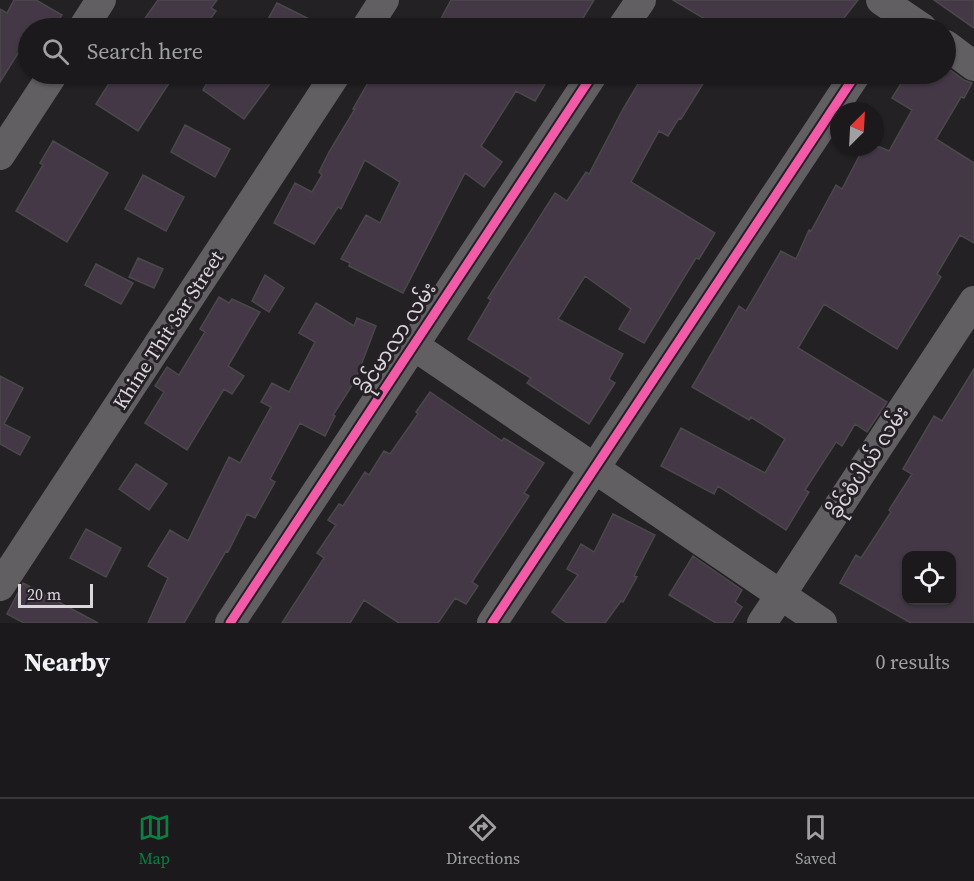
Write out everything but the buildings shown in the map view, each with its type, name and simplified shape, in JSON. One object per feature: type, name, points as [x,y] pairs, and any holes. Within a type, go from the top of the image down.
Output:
[{"type":"street","points":[[90,18],[102,0]]},
{"type":"street","points":[[372,18],[384,0]]},
{"type":"street","points":[[629,18],[641,0]]},
{"type":"street","points":[[892,10],[905,18]]},
{"type":"street","points":[[956,53],[974,66]]},
{"type":"street","points":[[0,155],[46,84]]},
{"type":"street","name":"Khine Thit Sar Street","points":[[0,586],[329,84]]},
{"type":"street","name":"ခိုင်မာလာ လမ်း","points":[[230,623],[586,84]]},
{"type":"street","points":[[492,623],[849,84]]},
{"type":"street","name":"ခိုင်စံပါယ် လမ်း","points":[[762,623],[974,301]]},
{"type":"street","points":[[413,345],[822,623]]},
{"type":"cycle path","points":[[230,623],[586,84]]},
{"type":"cycle path","points":[[492,623],[849,84]]}]
